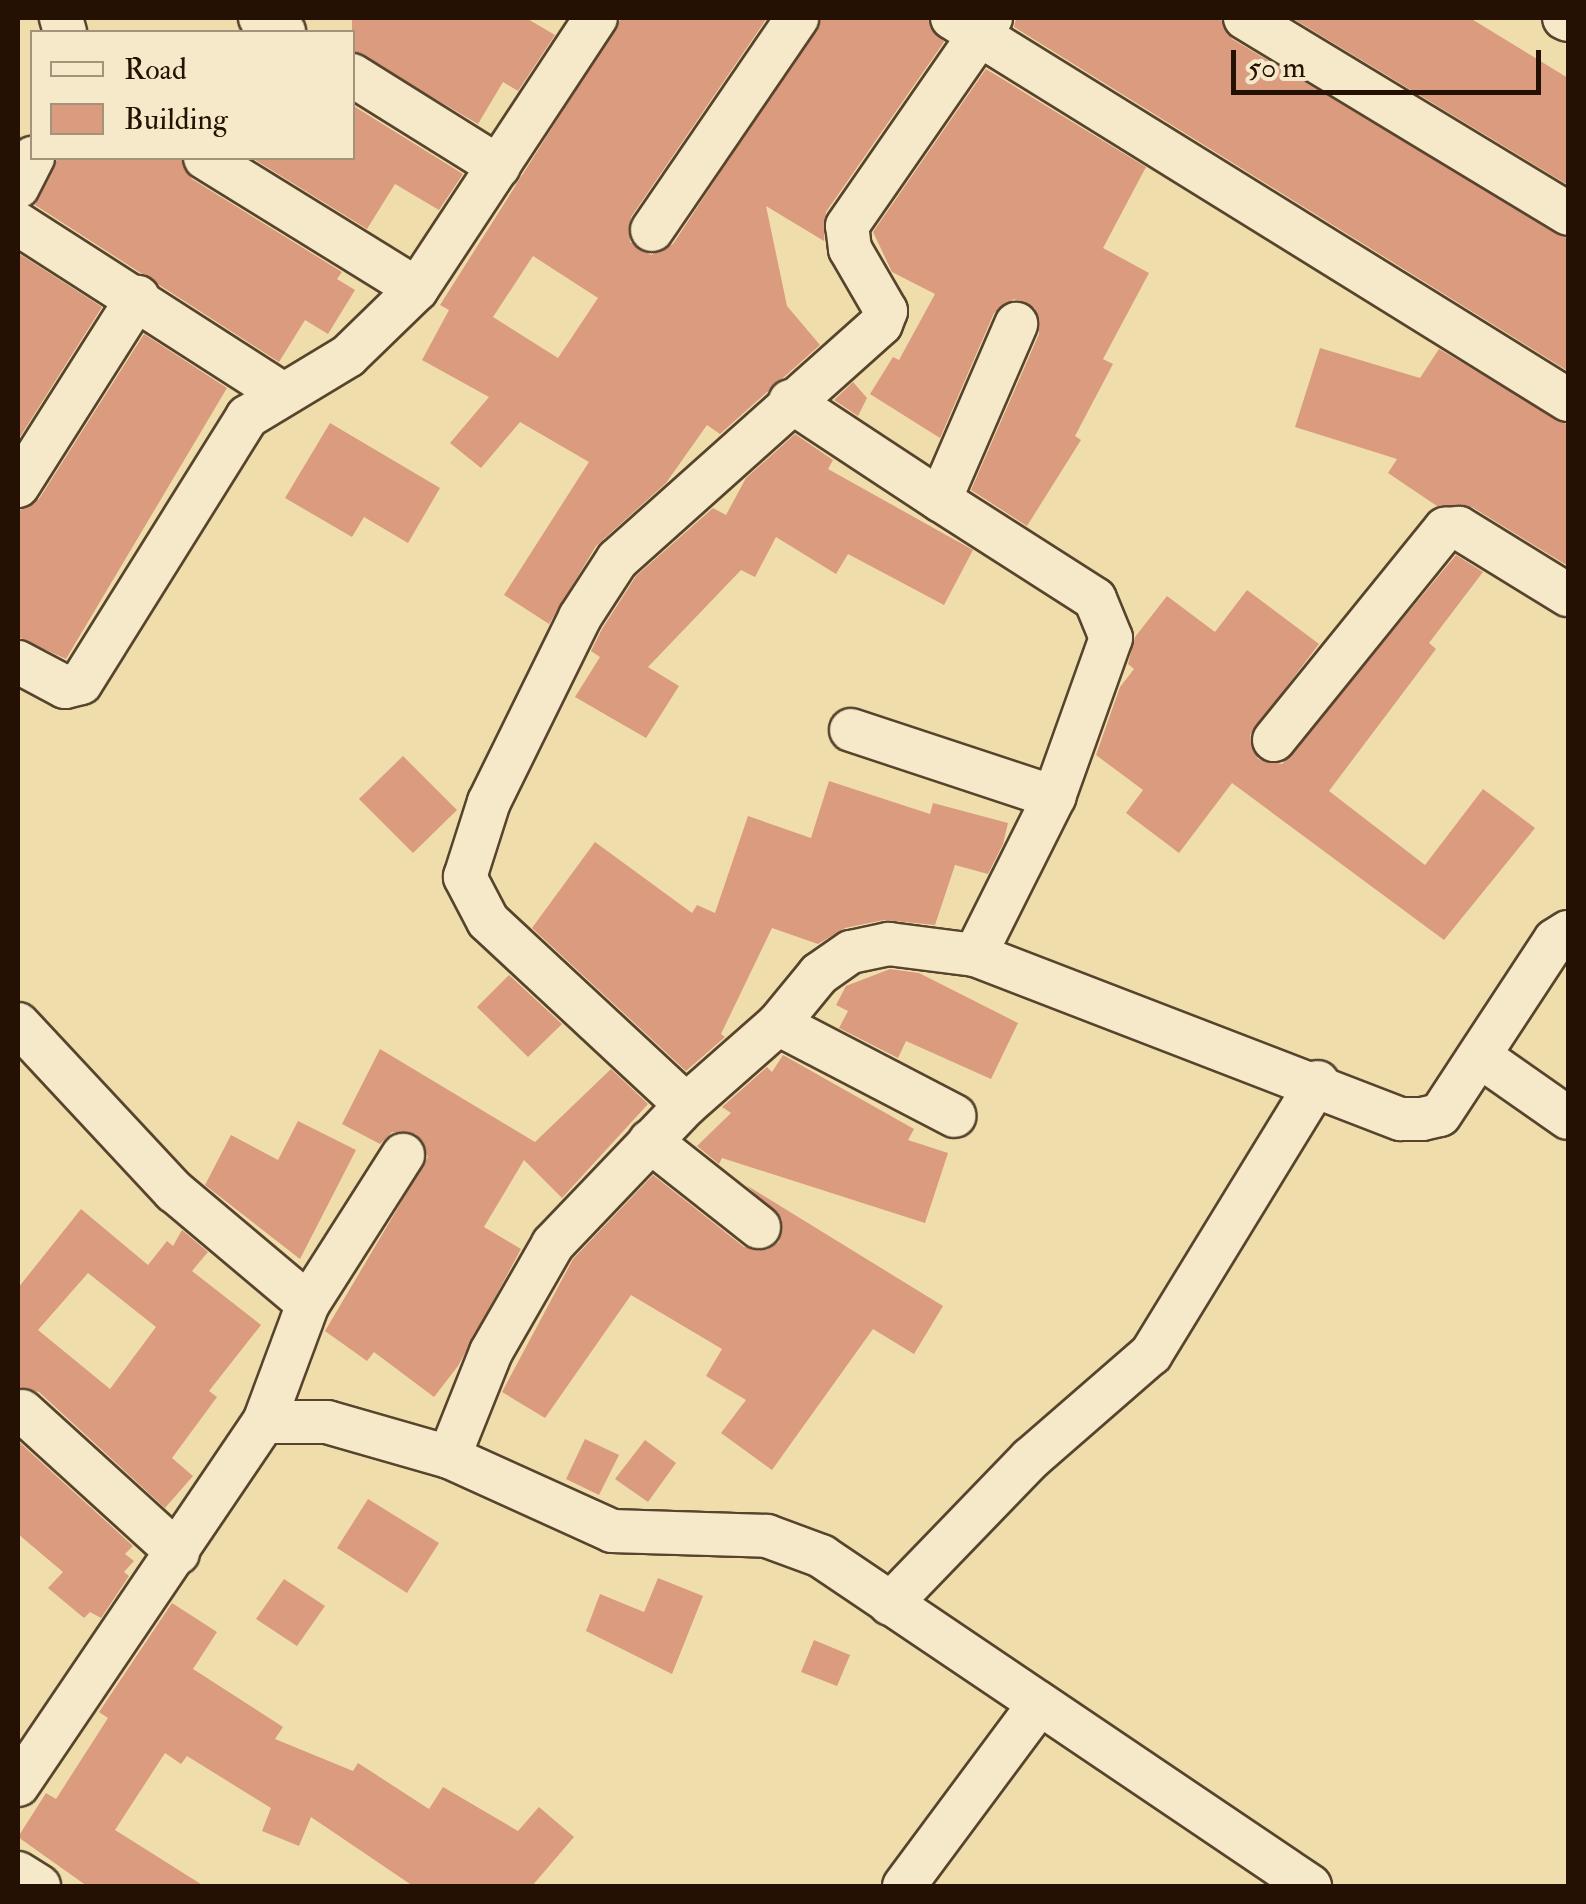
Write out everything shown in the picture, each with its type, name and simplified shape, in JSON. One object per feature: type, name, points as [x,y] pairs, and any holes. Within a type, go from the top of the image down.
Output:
[{"type":"street","points":[[652,230],[797,18]]},
{"type":"street","points":[[1245,18],[1568,214]]},
{"type":"street","points":[[18,662],[65,687],[81,684],[247,417],[280,392],[348,356],[417,289],[500,167],[585,22]]},
{"type":"street","points":[[686,1105],[488,921],[464,877],[489,802],[580,617],[617,560],[790,401],[882,324],[886,311],[850,249],[847,226],[974,24],[1568,400]]},
{"type":"street","points":[[355,77],[500,167]]},
{"type":"street","points":[[18,187],[33,160]]},
{"type":"street","points":[[208,160],[417,289]]},
{"type":"street","points":[[18,224],[280,392]]},
{"type":"street","points":[[18,486],[138,298]]},
{"type":"street","points":[[940,500],[1016,324]]},
{"type":"street","points":[[790,401],[1094,599],[1111,638],[1104,670],[1054,797],[975,956]]},
{"type":"street","points":[[1274,740],[1440,531],[1459,528],[1568,595]]},
{"type":"street","points":[[850,730],[1054,797]]},
{"type":"street","points":[[449,1456],[520,1292],[552,1244],[686,1105],[778,1024],[819,974],[852,952],[889,944],[975,956],[1318,1082],[1401,1118],[1422,1119],[1440,1115],[1555,940],[1568,932]]},
{"type":"street","points":[[18,1024],[174,1191],[308,1304]]},
{"type":"street","points":[[778,1024],[955,1116]]},
{"type":"street","points":[[1481,1057],[1568,1118]]},
{"type":"street","points":[[890,1604],[1030,1459],[1151,1354],[1318,1082]]},
{"type":"street","points":[[650,1141],[759,1227]]},
{"type":"street","points":[[18,1785],[264,1422],[308,1304],[402,1155]]},
{"type":"street","points":[[22,1412],[178,1553]]},
{"type":"street","points":[[264,1422],[327,1422],[449,1456],[612,1531],[768,1536],[820,1556],[1037,1706],[1108,1747],[1310,1886]]},
{"type":"street","points":[[904,1886],[1037,1706]]},
{"type":"street","points":[[18,1873],[38,1886]]},
{"type":"building","points":[[352,18],[526,18],[555,35],[518,91],[503,82],[478,124],[355,52]]},
{"type":"building","points":[[767,18],[631,217],[630,242],[651,255],[673,244],[822,18],[927,18],[944,42],[826,212],[824,241],[766,206],[787,306],[820,345],[720,434],[707,425],[666,483],[596,546],[549,624],[504,595],[589,462],[520,422],[481,468],[450,443],[489,397],[422,360],[449,310],[440,305],[621,19]],"holes":[[[533,256],[598,298],[558,358],[493,317]]]},
{"type":"building","points":[[1016,18],[1220,18],[1232,39],[1568,239],[1568,371],[1014,27]]},
{"type":"building","points":[[1292,18],[1470,18],[1568,78],[1568,185]]},
{"type":"building","points":[[986,69],[1146,167],[1103,248],[1149,273],[1103,359],[1113,364],[1075,436],[1081,440],[1027,526],[971,490],[1039,334],[1035,308],[1014,299],[994,313],[940,438],[870,394],[893,357],[899,360],[935,294],[892,272],[873,232]]},
{"type":"building","points":[[355,107],[463,174],[439,210],[395,184],[367,229],[255,160],[355,160]]},
{"type":"building","points":[[57,160],[181,160],[192,179],[342,272],[337,279],[355,290],[328,334],[305,320],[279,362],[35,205]]},
{"type":"building","points":[[18,253],[102,307],[18,440]]},
{"type":"building","points":[[144,334],[227,388],[66,659],[18,637],[18,511],[39,499]]},
{"type":"building","points":[[1320,348],[1420,378],[1439,349],[1568,425],[1568,566],[1472,507],[1437,506],[1388,473],[1397,459],[1295,427]]},
{"type":"building","points":[[853,382],[867,398],[858,416],[834,400]]},
{"type":"building","points":[[330,423],[440,488],[408,543],[364,517],[352,537],[285,498]]},
{"type":"building","points":[[795,434],[833,460],[828,469],[973,550],[944,605],[848,554],[836,574],[776,537],[755,577],[741,570],[648,667],[679,686],[646,738],[575,697],[600,657],[591,651],[602,629],[636,576],[713,508],[726,515],[746,478]]},
{"type":"building","points":[[1456,555],[1483,572],[1429,643],[1436,649],[1329,791],[1425,865],[1483,789],[1535,828],[1444,940],[1232,783],[1179,853],[1126,813],[1143,790],[1096,755],[1120,687],[1134,669],[1128,664],[1135,637],[1167,596],[1215,632],[1247,590],[1319,644],[1250,735],[1258,759],[1282,764]]},
{"type":"building","points":[[403,756],[457,810],[413,853],[359,799]]},
{"type":"building","points":[[829,781],[930,814],[933,803],[1008,823],[1003,844],[988,874],[955,865],[935,925],[884,920],[845,928],[818,944],[772,928],[721,1034],[725,1037],[686,1071],[532,928],[595,842],[692,913],[697,905],[715,913],[748,816],[811,838]]},
{"type":"building","points":[[890,969],[919,973],[1018,1023],[991,1079],[906,1041],[898,1058],[839,1028],[848,1011],[836,1005],[846,986]]},
{"type":"building","points":[[509,975],[562,1024],[528,1057],[477,1007]]},
{"type":"building","points":[[380,1049],[535,1142],[611,1069],[648,1104],[562,1198],[524,1160],[484,1227],[521,1249],[458,1366],[434,1397],[374,1352],[367,1361],[325,1331],[428,1157],[416,1134],[392,1132],[380,1144],[342,1124]]},
{"type":"building","points":[[783,1055],[914,1129],[908,1140],[948,1153],[925,1223],[722,1158],[719,1164],[697,1146],[731,1113],[722,1107],[767,1067],[772,1072]]},
{"type":"building","points":[[298,1121],[356,1150],[300,1259],[205,1185],[231,1135],[278,1160]]},
{"type":"building","points":[[653,1175],[744,1247],[767,1250],[779,1242],[782,1219],[746,1185],[943,1306],[914,1354],[873,1329],[772,1470],[721,1433],[746,1400],[706,1376],[722,1349],[631,1295],[545,1418],[502,1392],[573,1259]]},
{"type":"building","points":[[81,1209],[148,1265],[167,1241],[173,1246],[182,1230],[208,1252],[192,1271],[261,1325],[209,1391],[217,1397],[172,1458],[193,1476],[165,1508],[39,1392],[18,1387],[18,1288]],"holes":[[[88,1273],[156,1327],[110,1389],[38,1330]]]},
{"type":"building","points":[[585,1439],[619,1455],[599,1495],[566,1479]]},
{"type":"building","points":[[645,1440],[676,1463],[648,1502],[615,1479]]},
{"type":"building","points":[[18,1441],[133,1546],[125,1554],[134,1561],[124,1572],[129,1576],[101,1618],[90,1612],[84,1618],[48,1588],[63,1572],[18,1534]]},
{"type":"building","points":[[368,1499],[439,1543],[407,1593],[337,1548]]},
{"type":"building","points":[[658,1578],[703,1596],[672,1674],[586,1631],[600,1594],[644,1612]]},
{"type":"building","points":[[284,1579],[325,1606],[297,1646],[256,1619]]},
{"type":"building","points":[[172,1603],[217,1632],[193,1669],[283,1727],[275,1739],[353,1771],[358,1763],[429,1809],[443,1787],[518,1831],[539,1807],[574,1837],[532,1886],[413,1886],[311,1817],[299,1846],[262,1831],[271,1808],[187,1756],[181,1764],[165,1753],[115,1830],[204,1886],[87,1886],[18,1837],[46,1793],[56,1799],[108,1718],[99,1712]]},
{"type":"building","points":[[814,1640],[850,1655],[837,1686],[801,1672]]}]
